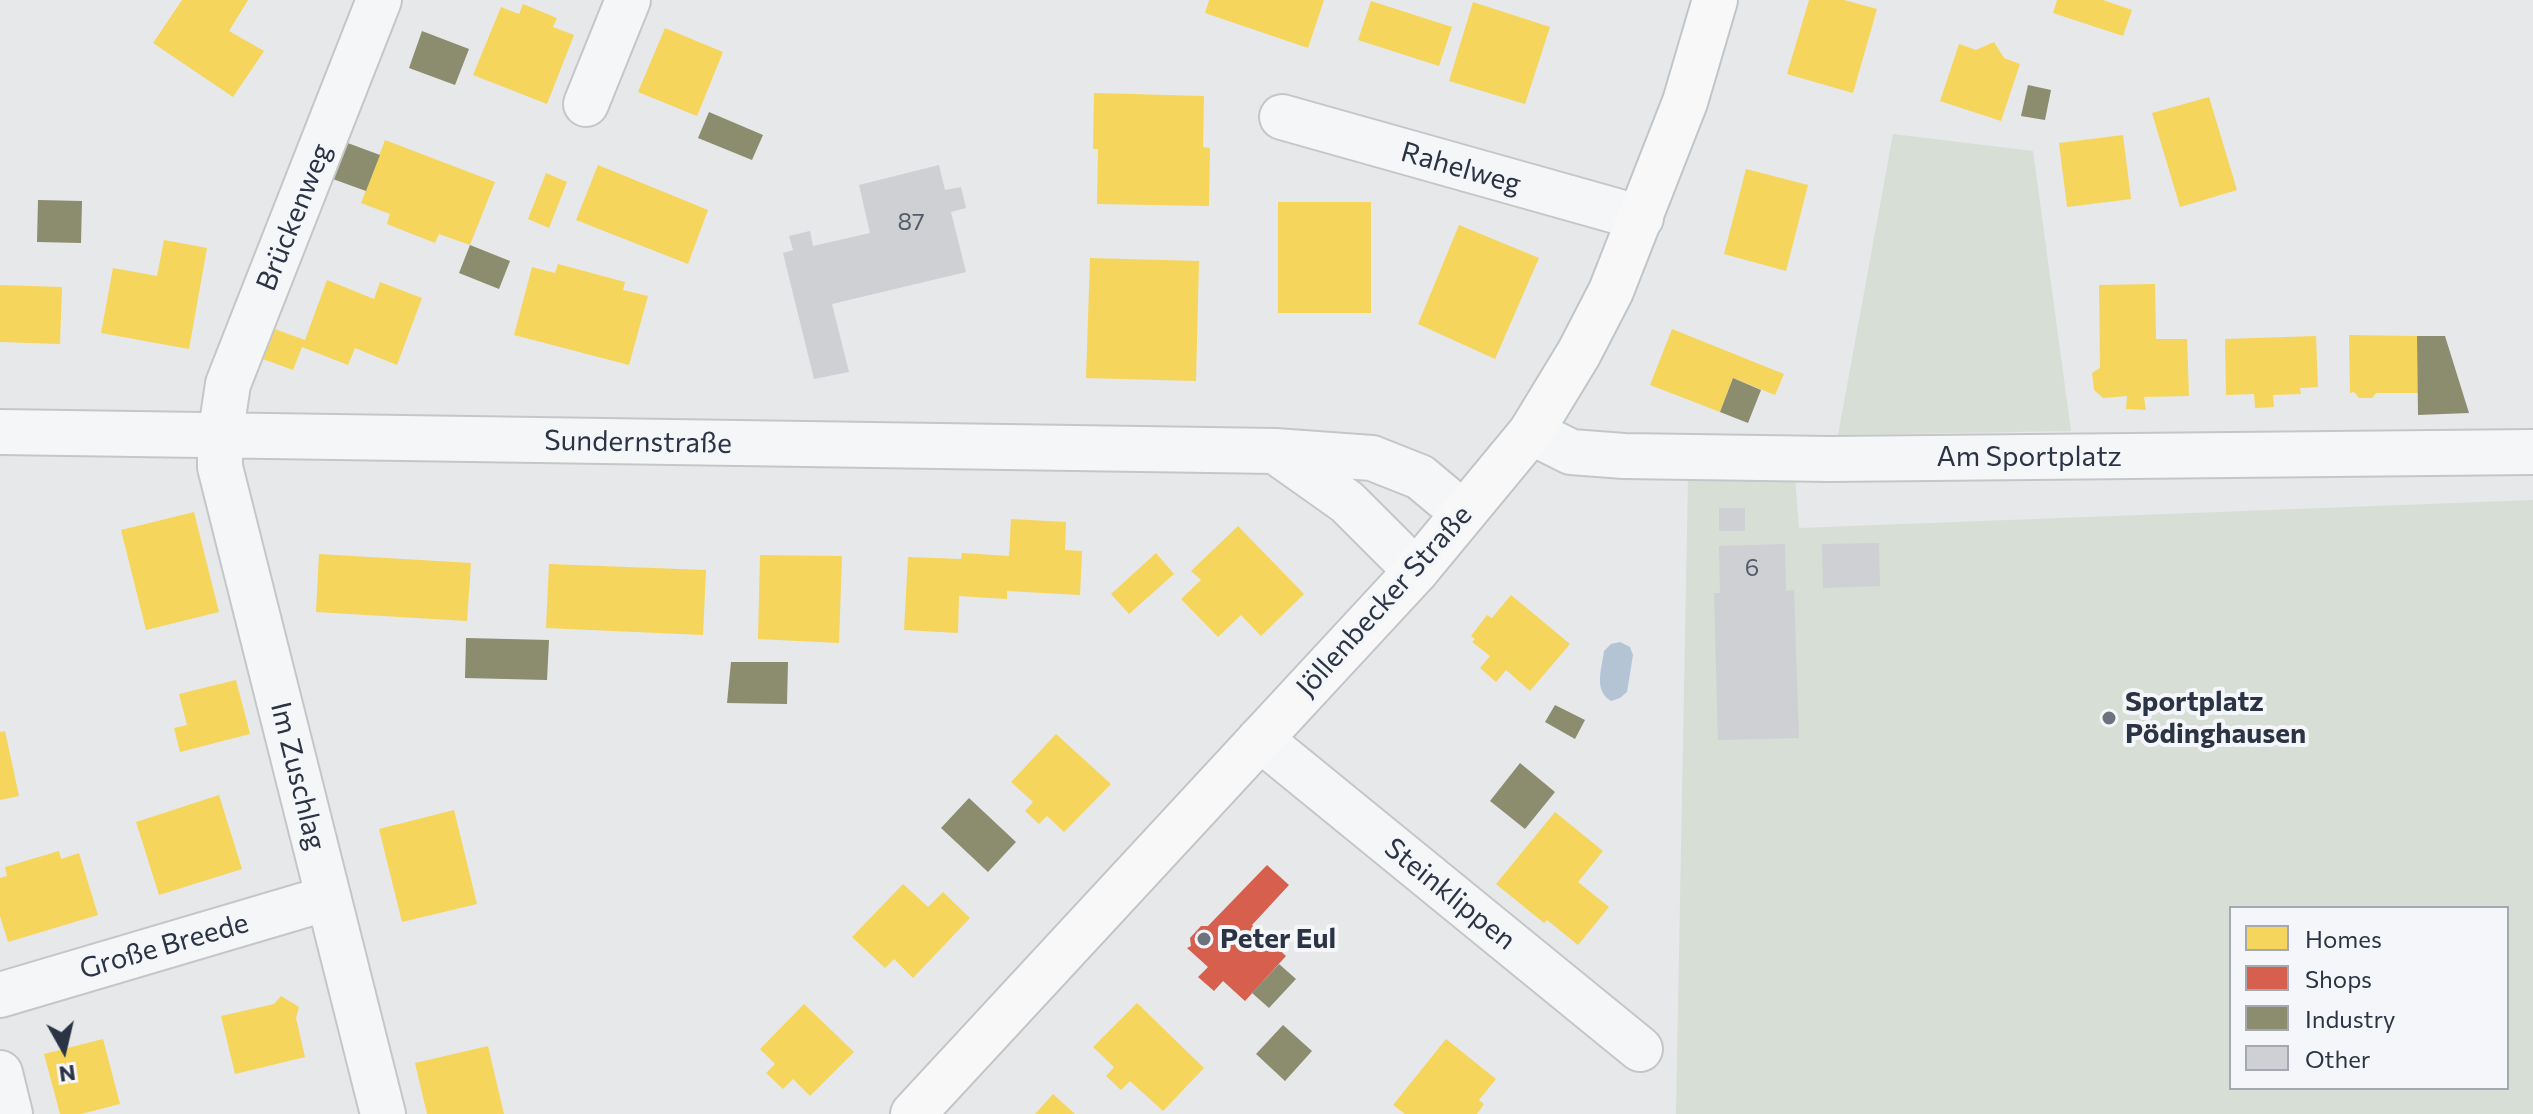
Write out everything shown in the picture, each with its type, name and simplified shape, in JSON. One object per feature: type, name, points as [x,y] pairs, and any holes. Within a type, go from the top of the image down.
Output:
[{"type":"main road","name":"Jöllenbecker Straße","points":[[913,1114],[1416,571],[1531,432],[1579,353],[1611,291],[1685,102],[1715,0]]},
{"type":"street","name":"Brückenweg","points":[[220,437],[228,384],[379,0]]},
{"type":"street","points":[[586,104],[628,0]]},
{"type":"street","name":"Rahelweg","points":[[1282,117],[1641,218]]},
{"type":"street","name":"Sundernstraße","points":[[0,432],[1275,451],[1372,458],[1420,477],[1463,513]]},
{"type":"street","name":"Am Sportplatz","points":[[1531,432],[1571,452],[1624,456],[1846,459],[2533,452]]},
{"type":"street","name":"Im Zuschlag","points":[[220,437],[220,467],[383,1114]]},
{"type":"street","points":[[1275,451],[1347,502],[1416,571]]},
{"type":"street","name":"Steinklippen","points":[[1260,739],[1640,1049]]},
{"type":"street","name":"Große Breede","points":[[0,995],[328,898]]},
{"type":"street","points":[[0,1073],[10,1114]]},
{"type":"shaded area","points":[[1893,134],[2033,151],[2071,431],[1838,435]]},
{"type":"shaded area","name":"Sportplatz Pödinghausen","points":[[1688,478],[1795,478],[1799,528],[2533,500],[2533,1114],[1676,1114]]},
{"type":"water","points":[[1620,642],[1630,647],[1633,655],[1627,692],[1611,701],[1600,685],[1604,651],[1611,644]]},
{"type":"building: Homes","points":[[182,0],[248,0],[229,31],[264,51],[233,97],[153,43]]},
{"type":"building: Homes","points":[[1209,0],[1324,0],[1308,48],[1205,13]]},
{"type":"building: Homes","points":[[1809,0],[1844,0],[1877,9],[1853,93],[1787,74]]},
{"type":"building: Homes","points":[[2057,0],[2103,0],[2132,10],[2123,36],[2053,13]]},
{"type":"building: Homes","points":[[1371,1],[1452,27],[1439,66],[1358,40]]},
{"type":"building: Homes","points":[[1473,2],[1550,27],[1525,104],[1449,81]]},
{"type":"building: Homes","points":[[523,4],[557,18],[553,27],[574,35],[547,104],[473,75],[501,7],[519,14]]},
{"type":"building: Homes","points":[[665,28],[723,52],[697,116],[638,92]]},
{"type":"building: Homes","points":[[1994,42],[2004,58],[2020,64],[2001,121],[1940,101],[1959,44],[1976,50]]},
{"type":"building: Homes","points":[[1094,93],[1204,96],[1203,147],[1210,148],[1209,206],[1097,204],[1098,149],[1093,149]]},
{"type":"building: Homes","points":[[2209,97],[2237,190],[2180,207],[2152,113]]},
{"type":"building: Homes","points":[[2123,135],[2131,199],[2067,207],[2059,143]]},
{"type":"building: Homes","points":[[385,140],[495,182],[470,245],[439,234],[435,243],[387,224],[390,214],[361,203]]},
{"type":"building: Homes","points":[[598,165],[708,210],[688,264],[576,220]]},
{"type":"building: Homes","points":[[1746,169],[1808,185],[1786,271],[1724,254]]},
{"type":"building: Homes","points":[[546,173],[567,182],[549,228],[528,219]]},
{"type":"building: Homes","points":[[1278,202],[1371,202],[1371,313],[1278,313]]},
{"type":"building: Homes","points":[[1459,225],[1539,258],[1495,359],[1418,324]]},
{"type":"building: Homes","points":[[164,240],[207,248],[189,349],[101,333],[113,268],[157,276]]},
{"type":"building: Homes","points":[[1090,258],[1199,261],[1196,381],[1086,378]]},
{"type":"building: Homes","points":[[558,264],[625,282],[623,290],[648,296],[629,365],[514,335],[532,267],[555,273]]},
{"type":"building: Homes","points":[[327,280],[374,299],[380,282],[422,298],[397,365],[355,348],[348,365],[302,347],[293,370],[260,358],[272,328],[305,340]]},
{"type":"building: Homes","points":[[2155,284],[2156,339],[2187,339],[2189,396],[2144,397],[2146,410],[2126,409],[2127,396],[2103,398],[2094,390],[2092,373],[2100,368],[2099,285]]},
{"type":"building: Homes","points":[[0,285],[62,287],[60,344],[0,342]]},
{"type":"building: Homes","points":[[1672,329],[1784,374],[1775,395],[1733,378],[1720,412],[1650,385]]},
{"type":"building: Homes","points":[[2349,335],[2417,336],[2418,393],[2376,393],[2372,398],[2359,398],[2354,392],[2350,393]]},
{"type":"building: Homes","points":[[2316,336],[2318,387],[2300,388],[2301,394],[2273,395],[2274,407],[2255,408],[2254,394],[2226,395],[2225,339]]},
{"type":"building: Homes","points":[[194,512],[219,612],[146,630],[121,530]]},
{"type":"building: Homes","points":[[1011,519],[1066,522],[1065,550],[1082,551],[1080,595],[1007,591],[1007,599],[959,596],[958,633],[904,630],[908,557],[961,559],[962,553],[1009,556]]},
{"type":"building: Homes","points":[[1238,526],[1304,594],[1261,636],[1241,615],[1218,637],[1181,599],[1201,580],[1191,571]]},
{"type":"building: Homes","points":[[1156,553],[1174,574],[1129,614],[1111,594]]},
{"type":"building: Homes","points":[[319,554],[471,563],[467,621],[316,612]]},
{"type":"building: Homes","points":[[760,555],[842,556],[839,643],[758,639]]},
{"type":"building: Homes","points":[[549,564],[706,570],[703,635],[546,628]]},
{"type":"building: Homes","points":[[1511,595],[1570,644],[1530,691],[1506,670],[1496,682],[1480,668],[1490,656],[1472,642],[1475,639],[1471,636],[1487,615],[1492,618]]},
{"type":"building: Homes","points":[[236,680],[250,734],[180,752],[174,728],[187,725],[179,694]]},
{"type":"building: Homes","points":[[5,731],[19,796],[0,800],[0,732]]},
{"type":"building: Homes","points":[[1056,734],[1111,784],[1064,832],[1047,816],[1039,824],[1025,811],[1033,802],[1011,782]]},
{"type":"building: Homes","points":[[219,795],[242,869],[159,895],[136,822]]},
{"type":"building: Homes","points":[[454,810],[477,904],[402,922],[379,829]]},
{"type":"building: Homes","points":[[1555,812],[1603,851],[1578,882],[1609,907],[1578,945],[1547,920],[1544,923],[1496,884]]},
{"type":"building: Homes","points":[[59,851],[61,859],[79,853],[98,915],[8,942],[0,916],[0,878],[7,876],[5,867]]},
{"type":"building: Homes","points":[[903,884],[928,907],[943,892],[970,918],[913,978],[894,959],[885,968],[852,937]]},
{"type":"building: Homes","points":[[281,996],[299,1007],[296,1018],[305,1057],[235,1074],[221,1016],[274,1004]]},
{"type":"building: Homes","points":[[1137,1003],[1204,1068],[1163,1111],[1130,1081],[1121,1090],[1106,1076],[1114,1067],[1093,1047]]},
{"type":"building: Homes","points":[[804,1004],[854,1052],[810,1096],[793,1079],[783,1089],[766,1073],[775,1064],[760,1049]]},
{"type":"building: Homes","points":[[103,1039],[120,1104],[81,1114],[60,1114],[44,1054]]},
{"type":"building: Homes","points":[[1446,1039],[1496,1079],[1479,1100],[1484,1104],[1477,1114],[1405,1114],[1393,1105]]},
{"type":"building: Homes","points":[[488,1046],[504,1114],[427,1114],[415,1063]]},
{"type":"building: Homes","points":[[1053,1094],[1075,1114],[1035,1114]]},
{"type":"building: Shops","points":[[1267,865],[1289,885],[1252,925],[1286,956],[1245,1001],[1223,981],[1214,991],[1198,977],[1208,967],[1187,948],[1191,946],[1190,938],[1201,926],[1208,926]]},
{"type":"building: Industry","points":[[422,31],[469,49],[455,85],[409,68]]},
{"type":"building: Industry","points":[[2028,85],[2051,90],[2045,120],[2021,116]]},
{"type":"building: Industry","points":[[709,112],[763,135],[752,160],[698,138]]},
{"type":"building: Industry","points":[[345,142],[380,155],[366,191],[330,178]]},
{"type":"building: Industry","points":[[38,200],[82,201],[81,243],[37,242]]},
{"type":"building: Industry","points":[[470,245],[510,261],[499,289],[459,273]]},
{"type":"building: Industry","points":[[2417,336],[2445,336],[2469,413],[2418,415]]},
{"type":"building: Industry","points":[[1733,378],[1761,390],[1748,423],[1720,412]]},
{"type":"building: Industry","points":[[466,638],[549,640],[547,680],[465,678]]},
{"type":"building: Industry","points":[[731,662],[788,662],[787,704],[727,703]]},
{"type":"building: Industry","points":[[1555,705],[1585,720],[1575,739],[1545,722]]},
{"type":"building: Industry","points":[[1520,763],[1555,792],[1525,829],[1490,801]]},
{"type":"building: Industry","points":[[969,798],[1016,842],[988,872],[941,828]]},
{"type":"building: Industry","points":[[1279,964],[1296,979],[1269,1008],[1252,993]]},
{"type":"building: Industry","points":[[1283,1025],[1312,1051],[1285,1081],[1256,1054]]},
{"type":"building: Other","points":[[939,165],[945,190],[961,187],[966,208],[951,212],[966,272],[832,304],[849,372],[814,379],[783,253],[793,250],[789,236],[810,231],[813,246],[870,233],[859,185]]},
{"type":"building: Other","points":[[1719,508],[1745,508],[1745,531],[1719,531]]},
{"type":"building: Other","points":[[1879,543],[1880,586],[1823,588],[1822,544]]},
{"type":"building: Other","points":[[1785,544],[1786,591],[1794,590],[1799,738],[1718,740],[1714,593],[1720,593],[1719,546]]},
{"type":"place","name":"Sportplatz Pödinghausen","points":[[2109,718]]},
{"type":"place","name":"Peter Eul","points":[[1204,939]]}]
